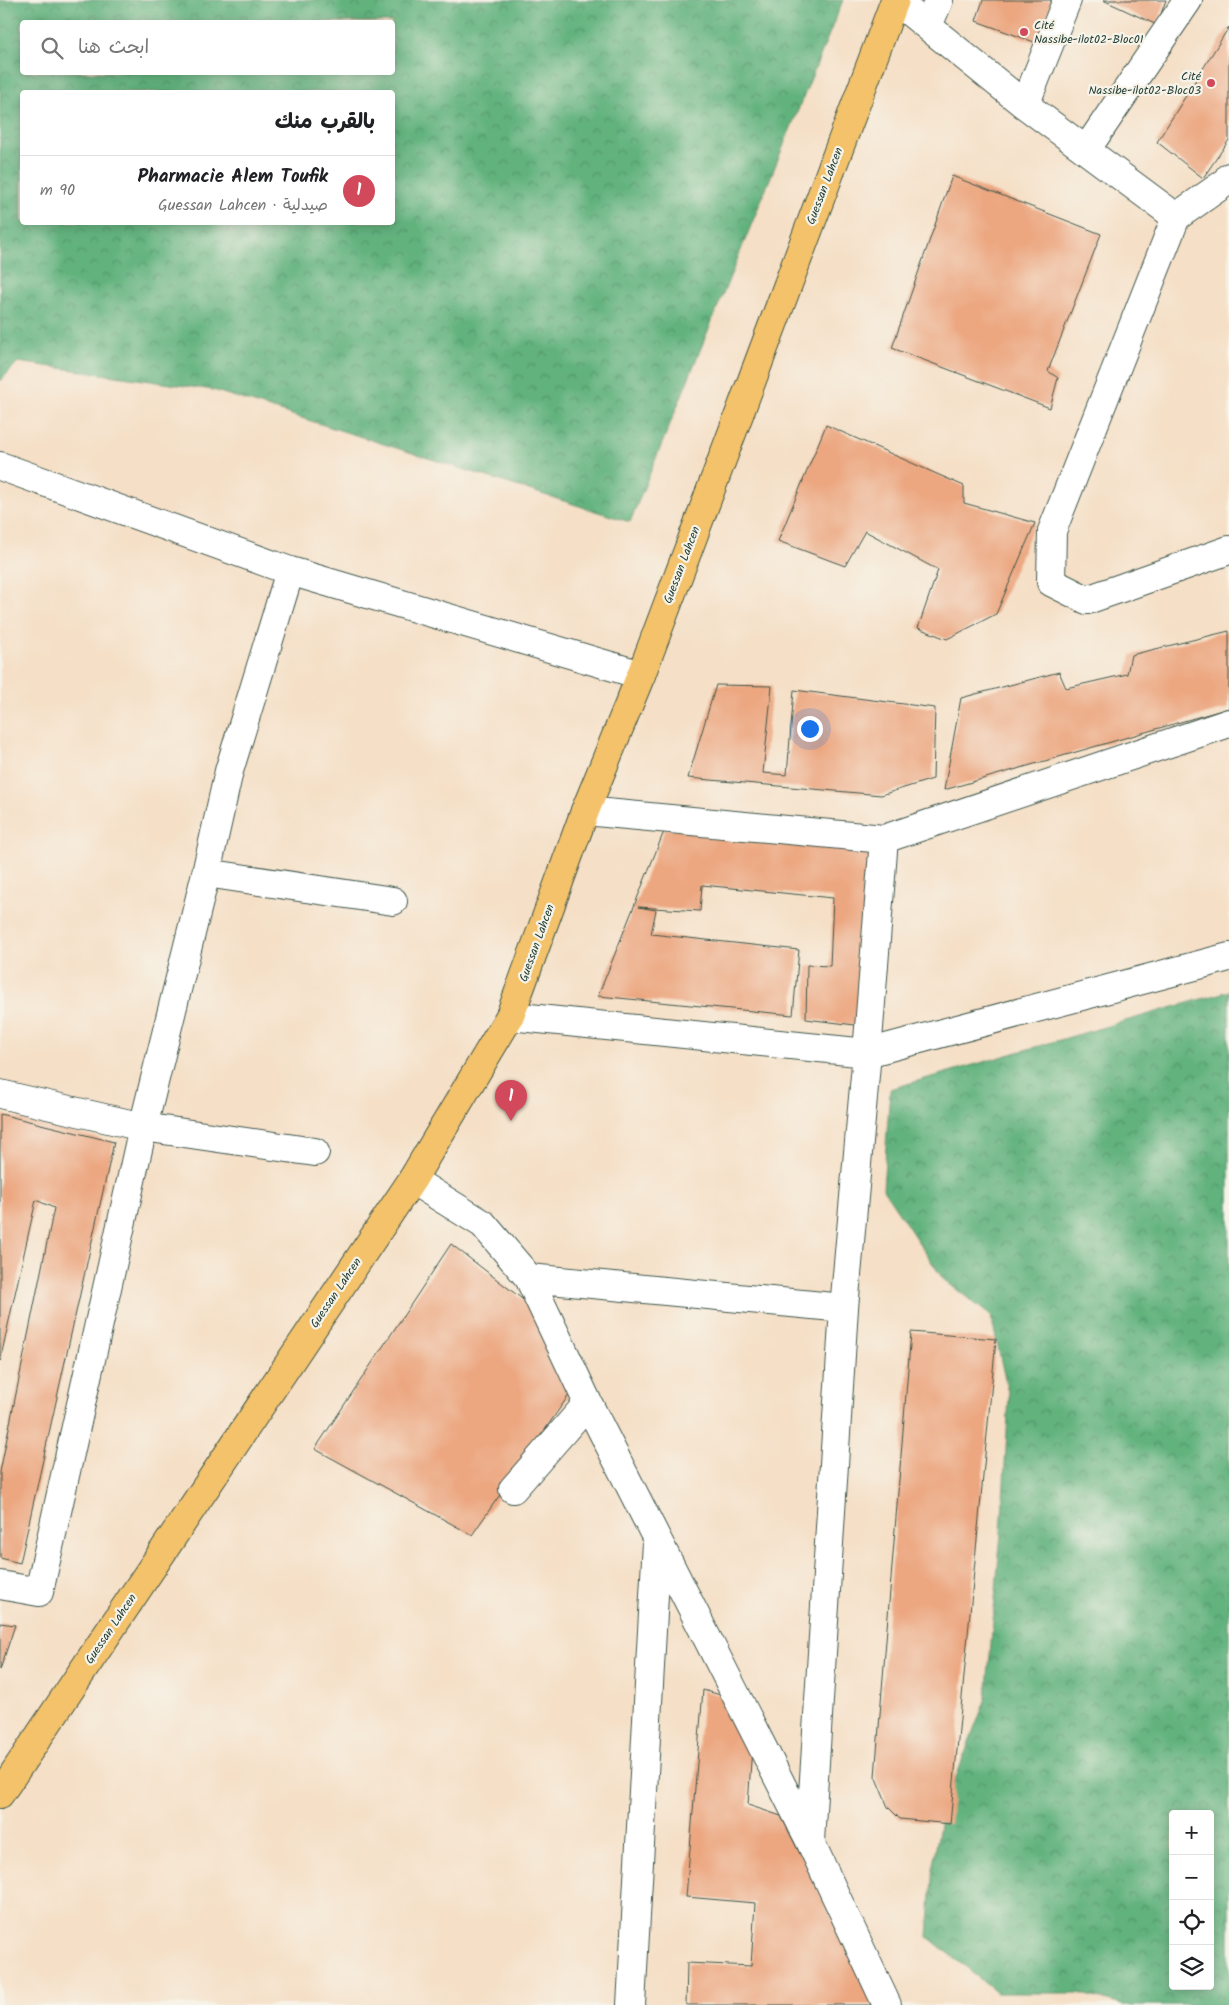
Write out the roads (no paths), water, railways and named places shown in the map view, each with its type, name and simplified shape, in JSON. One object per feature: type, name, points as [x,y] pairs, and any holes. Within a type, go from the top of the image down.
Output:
[{"type":"main road","name":"Guessan Lahcen","points":[[0,1794],[412,1180],[510,1016],[585,811],[641,675],[895,0]]},
{"type":"street","points":[[895,0],[1025,105],[1176,217]]},
{"type":"street","points":[[928,26],[939,0]]},
{"type":"street","points":[[1025,105],[1067,0]]},
{"type":"street","points":[[1086,150],[1188,0]]},
{"type":"street","points":[[1228,181],[1176,217],[1052,531],[1051,582],[1088,600],[1229,550]]},
{"type":"street","points":[[0,466],[290,570],[641,675]]},
{"type":"street","points":[[0,1585],[39,1592],[143,1127],[206,873],[229,771],[290,570]]},
{"type":"street","points":[[585,811],[884,839],[1229,723]]},
{"type":"street","points":[[810,1841],[844,1308],[884,839]]},
{"type":"street","points":[[206,873],[393,901]]},
{"type":"street","points":[[510,1016],[867,1053],[1229,957]]},
{"type":"street","points":[[0,1094],[143,1127],[315,1152]]},
{"type":"street","points":[[412,1180],[483,1224],[530,1278],[588,1403],[810,1841],[887,2005]]},
{"type":"street","points":[[530,1278],[844,1308]]},
{"type":"street","points":[[513,1489],[588,1403]]},
{"type":"street","points":[[631,2005],[657,1540]]},
{"type":"place","name":"Cité Nassibe-ilot02-Bloc01","points":[[1024,32]]},
{"type":"place","name":"Cité Nassibe-ilot02-Bloc03","points":[[1211,83]]},
{"type":"place","name":"Pharmacie Alem Toufik","points":[[511,1121]]}]
